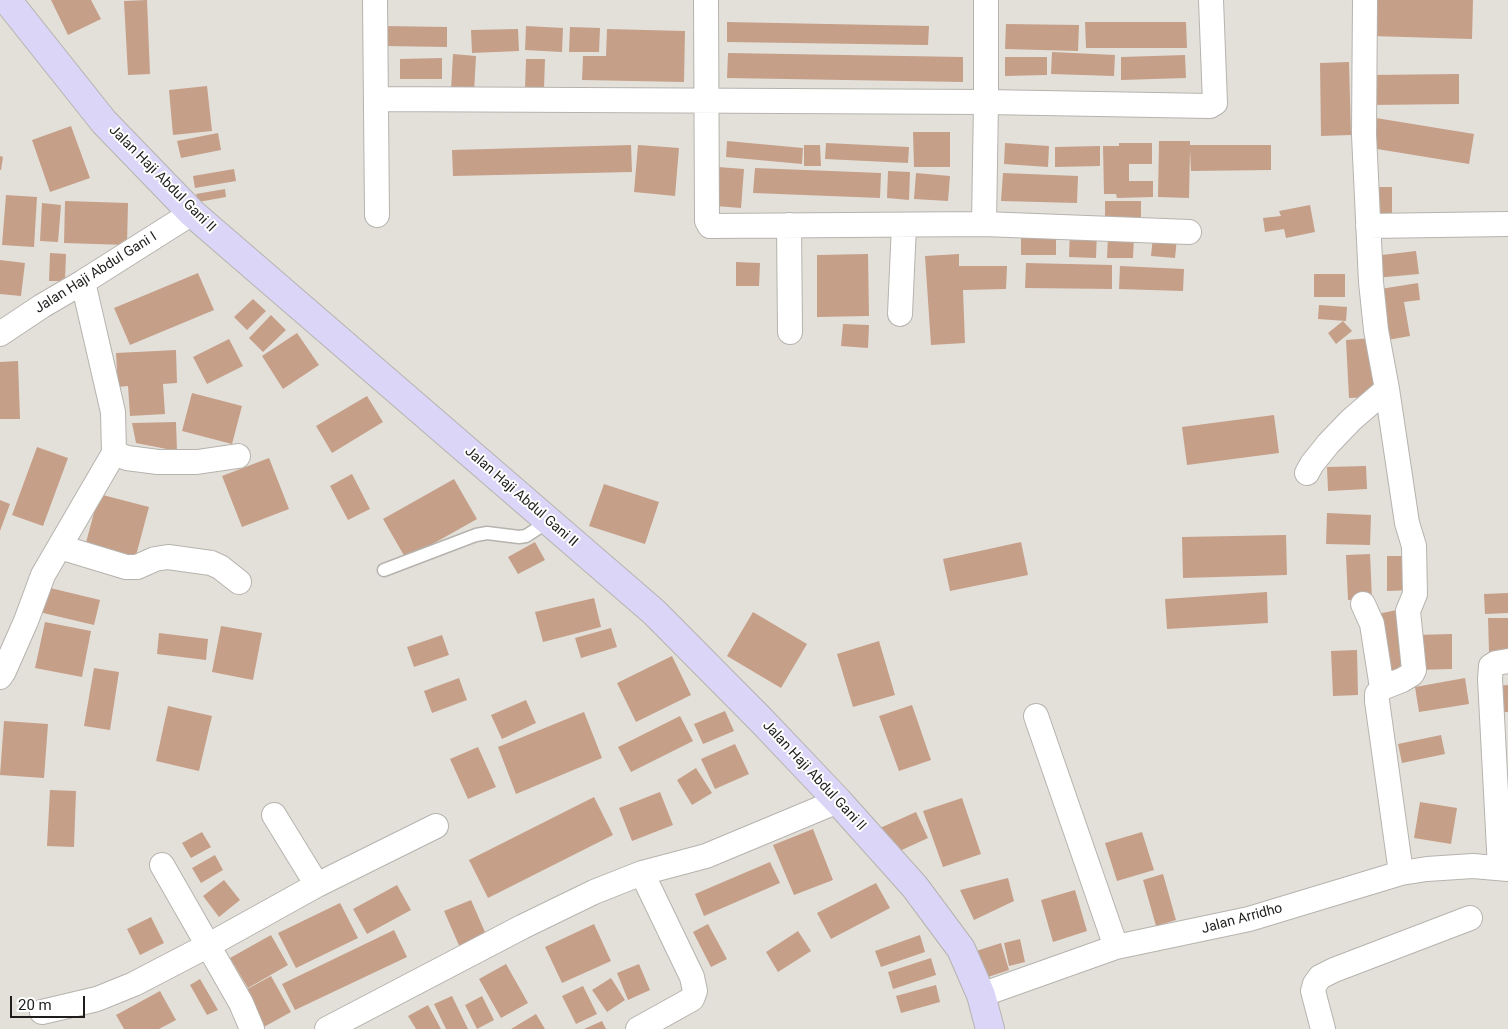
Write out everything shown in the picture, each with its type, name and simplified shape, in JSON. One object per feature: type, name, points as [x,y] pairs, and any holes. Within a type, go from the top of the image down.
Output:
[{"type":"street","name":"Jalan Haji Abdul Gani II","points":[[7,0],[104,122],[192,213],[654,612],[762,721],[838,801],[920,894],[961,949],[981,995],[990,1029]]},
{"type":"street","points":[[376,0],[377,215]]},
{"type":"street","points":[[706,0],[708,224],[712,227],[984,224],[1189,232]]},
{"type":"street","points":[[984,224],[986,0]]},
{"type":"street","points":[[376,99],[1214,105],[1211,0]]},
{"type":"street","points":[[1365,0],[1364,135],[1368,226],[1376,330],[1387,389],[1407,523],[1414,546],[1415,594],[1408,611],[1414,670],[1412,674],[1402,680],[1382,688],[1377,694],[1400,873]]},
{"type":"street","name":"Jalan Haji Abdul Gani I","points":[[0,334],[192,213]]},
{"type":"street","points":[[1368,226],[1508,224]]},
{"type":"street","points":[[789,225],[790,332]]},
{"type":"street","points":[[900,314],[904,225]]},
{"type":"street","points":[[0,678],[26,622],[43,575],[114,453],[113,412],[83,282]]},
{"type":"street","points":[[1307,473],[1328,444],[1351,420],[1387,389]]},
{"type":"street","points":[[114,453],[128,458],[158,462],[198,462],[238,456]]},
{"type":"street","points":[[60,548],[126,567],[137,566],[168,557],[210,563],[220,567],[239,582]]},
{"type":"street","points":[[1363,604],[1372,624],[1382,688]]},
{"type":"street","points":[[1504,868],[1495,794],[1491,666],[1508,661]]},
{"type":"street","points":[[1036,716],[1116,947]]},
{"type":"street","points":[[327,1029],[522,927],[594,892],[642,873],[706,856],[838,801]]},
{"type":"street","points":[[274,814],[318,884]]},
{"type":"street","points":[[42,1012],[97,999],[134,984],[209,945],[318,884],[436,826]]},
{"type":"street","points":[[162,864],[241,1003],[252,1029]]},
{"type":"street","name":"Jalan Arridho","points":[[981,995],[1116,947],[1249,919],[1400,873],[1473,866],[1504,868]]},
{"type":"street","points":[[638,1029],[692,1000],[695,991],[692,977],[642,873]]},
{"type":"street","points":[[1324,1029],[1313,991],[1320,977],[1470,918]]},
{"type":"lane","points":[[384,570],[476,535],[487,533],[519,537],[526,536],[549,521]]},
{"type":"building","points":[[51,0],[91,0],[101,19],[68,35]]},
{"type":"building","points":[[147,0],[150,74],[128,75],[124,1]]},
{"type":"building","points":[[1372,0],[1473,0],[1472,39],[1371,36]]},
{"type":"building","points":[[727,22],[929,26],[928,45],[727,42]]},
{"type":"building","points":[[1085,22],[1186,22],[1187,48],[1086,48]]},
{"type":"building","points":[[1006,24],[1079,25],[1078,51],[1005,49]]},
{"type":"building","points":[[385,26],[447,27],[447,47],[384,46]]},
{"type":"building","points":[[526,26],[563,28],[562,52],[525,50]]},
{"type":"building","points":[[570,27],[600,28],[599,52],[569,52]]},
{"type":"building","points":[[518,29],[519,51],[472,53],[471,30]]},
{"type":"building","points":[[607,29],[685,31],[684,82],[582,80],[583,56],[606,56]]},
{"type":"building","points":[[1052,52],[1115,55],[1114,76],[1051,74]]},
{"type":"building","points":[[728,53],[963,57],[963,82],[727,78]]},
{"type":"building","points":[[453,54],[476,56],[474,92],[451,90]]},
{"type":"building","points":[[1185,55],[1186,78],[1121,80],[1121,57]]},
{"type":"building","points":[[1005,57],[1047,57],[1047,75],[1005,76]]},
{"type":"building","points":[[442,58],[442,79],[400,79],[400,59]]},
{"type":"building","points":[[526,59],[545,59],[544,89],[525,89]]},
{"type":"building","points":[[1349,62],[1351,135],[1321,136],[1320,63]]},
{"type":"building","points":[[1459,74],[1459,104],[1370,105],[1370,75]]},
{"type":"building","points":[[207,86],[212,131],[173,135],[169,90]]},
{"type":"building","points":[[1376,118],[1474,134],[1469,164],[1371,148]]},
{"type":"building","points":[[71,126],[90,178],[50,192],[32,140]]},
{"type":"building","points":[[913,132],[950,132],[950,167],[914,167]]},
{"type":"building","points":[[218,133],[221,150],[181,158],[177,141]]},
{"type":"building","points":[[727,141],[803,148],[802,164],[726,157]]},
{"type":"building","points":[[1159,141],[1190,141],[1190,145],[1271,145],[1271,170],[1191,171],[1190,150],[1189,198],[1158,197]]},
{"type":"building","points":[[826,143],[909,147],[908,163],[825,159]]},
{"type":"building","points":[[1005,143],[1049,146],[1048,167],[1004,164]]},
{"type":"building","points":[[1119,143],[1152,143],[1152,164],[1129,164],[1129,181],[1153,181],[1153,197],[1117,198],[1116,194],[1104,194],[1103,146],[1119,146]]},
{"type":"building","points":[[631,145],[632,172],[453,176],[452,150]]},
{"type":"building","points":[[638,145],[679,148],[675,196],[634,192]]},
{"type":"building","points":[[804,145],[820,145],[821,166],[804,166]]},
{"type":"building","points":[[1100,146],[1100,166],[1055,167],[1055,147]]},
{"type":"building","points":[[0,156],[3,157],[1,170],[0,170]]},
{"type":"building","points":[[718,167],[744,169],[741,208],[716,206]]},
{"type":"building","points":[[755,168],[881,173],[880,198],[753,193]]},
{"type":"building","points":[[234,169],[236,181],[195,188],[193,176]]},
{"type":"building","points":[[888,171],[910,172],[909,200],[887,198]]},
{"type":"building","points":[[916,173],[950,176],[948,201],[914,199]]},
{"type":"building","points":[[1003,173],[1078,176],[1077,203],[1001,201]]},
{"type":"building","points":[[1372,187],[1392,187],[1392,224],[1371,224]]},
{"type":"building","points":[[225,189],[226,197],[198,202],[196,194]]},
{"type":"building","points":[[6,195],[37,197],[34,247],[2,245]]},
{"type":"building","points":[[65,201],[128,203],[127,245],[64,243]]},
{"type":"building","points":[[1105,201],[1141,201],[1141,217],[1105,217]]},
{"type":"building","points":[[42,203],[61,205],[58,242],[40,241]]},
{"type":"building","points":[[1310,205],[1315,232],[1286,238],[1284,229],[1265,232],[1263,218],[1281,216],[1279,211]]},
{"type":"building","points":[[1070,230],[1097,231],[1096,258],[1069,257]]},
{"type":"building","points":[[1021,233],[1056,234],[1056,255],[1021,255]]},
{"type":"building","points":[[1108,235],[1134,236],[1133,258],[1107,258]]},
{"type":"building","points":[[1153,236],[1177,238],[1175,258],[1151,256]]},
{"type":"building","points":[[1416,251],[1419,274],[1375,278],[1373,256]]},
{"type":"building","points":[[50,253],[66,254],[65,281],[49,281]]},
{"type":"building","points":[[868,254],[869,316],[817,317],[817,255]]},
{"type":"building","points":[[959,254],[959,266],[1007,266],[1006,289],[963,290],[965,343],[931,345],[925,256]]},
{"type":"building","points":[[0,260],[25,263],[21,296],[0,294]]},
{"type":"building","points":[[736,262],[760,263],[759,286],[736,286]]},
{"type":"building","points":[[1026,263],[1112,265],[1112,289],[1025,288]]},
{"type":"building","points":[[1120,266],[1184,269],[1183,291],[1119,289]]},
{"type":"building","points":[[198,273],[214,310],[130,345],[114,308]]},
{"type":"building","points":[[1314,274],[1345,274],[1345,297],[1314,297]]},
{"type":"building","points":[[1418,283],[1420,300],[1404,302],[1410,336],[1382,341],[1374,290]]},
{"type":"building","points":[[253,299],[266,311],[247,330],[234,317]]},
{"type":"building","points":[[1319,305],[1347,307],[1346,321],[1318,319]]},
{"type":"building","points":[[271,315],[286,330],[263,352],[249,338]]},
{"type":"building","points":[[1343,321],[1352,331],[1336,344],[1328,333]]},
{"type":"building","points":[[843,324],[869,325],[868,348],[841,346]]},
{"type":"building","points":[[297,333],[319,365],[283,389],[262,356]]},
{"type":"building","points":[[1372,338],[1375,397],[1349,398],[1346,340]]},
{"type":"building","points":[[229,339],[243,366],[207,384],[193,357]]},
{"type":"building","points":[[176,350],[177,383],[163,384],[165,414],[130,416],[128,386],[118,387],[116,353]]},
{"type":"building","points":[[18,361],[20,419],[0,419],[0,362]]},
{"type":"building","points":[[192,393],[242,406],[232,444],[182,431]]},
{"type":"building","points":[[367,396],[383,422],[332,453],[316,426]]},
{"type":"building","points":[[1274,415],[1279,453],[1187,465],[1182,427]]},
{"type":"building","points":[[176,422],[177,451],[136,443],[132,423]]},
{"type":"building","points":[[37,447],[68,458],[43,526],[12,515]]},
{"type":"building","points":[[269,458],[289,509],[242,527],[222,476]]},
{"type":"building","points":[[1366,466],[1367,489],[1328,491],[1327,467]]},
{"type":"building","points":[[352,474],[370,509],[348,520],[330,486]]},
{"type":"building","points":[[454,479],[477,519],[406,559],[383,519]]},
{"type":"building","points":[[604,484],[659,502],[645,544],[589,526]]},
{"type":"building","points":[[99,494],[149,507],[134,563],[84,550]]},
{"type":"building","points":[[0,500],[10,504],[0,531]]},
{"type":"building","points":[[1327,513],[1371,515],[1370,545],[1326,544]]},
{"type":"building","points":[[1286,535],[1287,575],[1183,578],[1182,537]]},
{"type":"building","points":[[535,542],[545,560],[518,574],[508,557]]},
{"type":"building","points":[[1021,542],[1028,575],[950,591],[943,559]]},
{"type":"building","points":[[1370,554],[1372,599],[1348,600],[1346,555]]},
{"type":"building","points":[[1387,556],[1413,556],[1413,590],[1387,591]]},
{"type":"building","points":[[42,586],[100,600],[94,625],[35,611]]},
{"type":"building","points":[[1267,592],[1268,623],[1167,629],[1165,599]]},
{"type":"building","points":[[1508,593],[1508,613],[1485,614],[1484,594]]},
{"type":"building","points":[[594,598],[601,627],[543,642],[535,612]]},
{"type":"building","points":[[1397,610],[1409,669],[1384,674],[1372,615]]},
{"type":"building","points":[[753,612],[807,644],[781,688],[727,656]]},
{"type":"building","points":[[1488,618],[1508,618],[1508,651],[1489,652]]},
{"type":"building","points":[[45,622],[91,631],[82,677],[35,668]]},
{"type":"building","points":[[221,626],[262,633],[253,680],[212,672]]},
{"type":"building","points":[[611,628],[617,647],[581,658],[575,638]]},
{"type":"building","points":[[159,633],[208,639],[206,660],[157,654]]},
{"type":"building","points":[[1452,634],[1452,669],[1416,670],[1415,635]]},
{"type":"building","points":[[442,635],[449,655],[414,667],[407,647]]},
{"type":"building","points":[[879,641],[895,695],[853,707],[837,654]]},
{"type":"building","points":[[1357,650],[1358,695],[1333,696],[1331,651]]},
{"type":"building","points":[[672,656],[691,695],[636,722],[617,683]]},
{"type":"building","points":[[94,668],[119,672],[110,730],[84,726]]},
{"type":"building","points":[[459,678],[467,700],[432,713],[424,691]]},
{"type":"building","points":[[1465,678],[1469,704],[1419,712],[1415,687]]},
{"type":"building","points":[[1508,685],[1508,712],[1495,712],[1494,686]]},
{"type":"building","points":[[526,700],[536,723],[502,739],[491,715]]},
{"type":"building","points":[[912,705],[931,760],[899,771],[879,716]]},
{"type":"building","points":[[168,706],[212,716],[199,771],[156,761]]},
{"type":"building","points":[[725,711],[734,731],[703,744],[694,724]]},
{"type":"building","points":[[584,712],[602,758],[516,794],[498,747]]},
{"type":"building","points":[[680,716],[693,741],[631,772],[618,747]]},
{"type":"building","points":[[4,721],[48,724],[44,778],[0,775]]},
{"type":"building","points":[[1441,735],[1445,754],[1402,763],[1398,744]]},
{"type":"building","points":[[735,744],[749,774],[715,789],[701,759]]},
{"type":"building","points":[[478,747],[496,787],[468,799],[450,759]]},
{"type":"building","points":[[696,768],[712,793],[692,805],[677,780]]},
{"type":"building","points":[[50,790],[76,791],[74,847],[47,846]]},
{"type":"building","points":[[660,792],[673,825],[632,841],[619,808]]},
{"type":"building","points":[[594,797],[613,835],[488,898],[469,860]]},
{"type":"building","points":[[962,798],[981,854],[943,867],[923,811]]},
{"type":"building","points":[[1420,802],[1457,808],[1451,844],[1414,838]]},
{"type":"building","points":[[916,812],[928,838],[893,854],[880,828]]},
{"type":"building","points":[[813,829],[833,880],[794,895],[773,845]]},
{"type":"building","points":[[202,832],[211,847],[191,858],[182,843]]},
{"type":"building","points":[[1142,832],[1154,870],[1117,881],[1105,843]]},
{"type":"building","points":[[215,855],[223,870],[201,883],[192,868]]},
{"type":"building","points":[[770,862],[780,883],[704,916],[695,894]]},
{"type":"building","points":[[1163,874],[1176,920],[1156,926],[1143,880]]},
{"type":"building","points":[[1008,878],[1014,901],[974,920],[960,890]]},
{"type":"building","points":[[224,880],[240,900],[219,917],[203,896]]},
{"type":"building","points":[[876,883],[890,908],[831,939],[817,913]]},
{"type":"building","points":[[397,885],[411,910],[367,934],[353,909]]},
{"type":"building","points":[[1075,890],[1087,931],[1053,942],[1041,900]]},
{"type":"building","points":[[471,900],[488,939],[461,950],[444,911]]},
{"type":"building","points":[[340,903],[358,938],[296,968],[278,933]]},
{"type":"building","points":[[151,917],[164,943],[140,955],[127,929]]},
{"type":"building","points":[[594,924],[611,961],[562,983],[545,947]]},
{"type":"building","points":[[708,924],[727,959],[711,967],[693,932]]},
{"type":"building","points":[[394,930],[407,957],[295,1010],[282,984]]},
{"type":"building","points":[[798,931],[811,951],[778,972],[766,952]]},
{"type":"building","points":[[271,935],[288,965],[248,988],[230,958]]},
{"type":"building","points":[[920,935],[925,952],[881,967],[875,951]]},
{"type":"building","points":[[1020,939],[1025,962],[1009,966],[1004,943]]},
{"type":"building","points":[[1001,943],[1009,970],[985,978],[976,951]]},
{"type":"building","points":[[931,958],[936,975],[893,989],[888,972]]},
{"type":"building","points":[[506,964],[528,1003],[501,1018],[479,979]]},
{"type":"building","points":[[639,964],[650,990],[628,1000],[617,973]]},
{"type":"building","points":[[271,976],[291,1012],[262,1028],[242,992]]},
{"type":"building","points":[[611,978],[625,1000],[607,1012],[592,990]]},
{"type":"building","points":[[200,979],[218,1010],[207,1015],[190,985]]},
{"type":"building","points":[[936,985],[940,1002],[901,1013],[896,996]]},
{"type":"building","points":[[583,986],[597,1014],[576,1024],[562,996]]},
{"type":"building","points":[[160,991],[176,1020],[159,1029],[124,1029],[116,1015]]},
{"type":"building","points":[[452,996],[468,1029],[446,1029],[434,1004]]},
{"type":"building","points":[[482,996],[494,1020],[477,1029],[465,1005]]},
{"type":"building","points":[[428,1005],[441,1029],[416,1029],[408,1016]]},
{"type":"building","points":[[536,1014],[545,1029],[511,1029]]},
{"type":"building","points":[[602,1021],[606,1029],[584,1029]]}]
